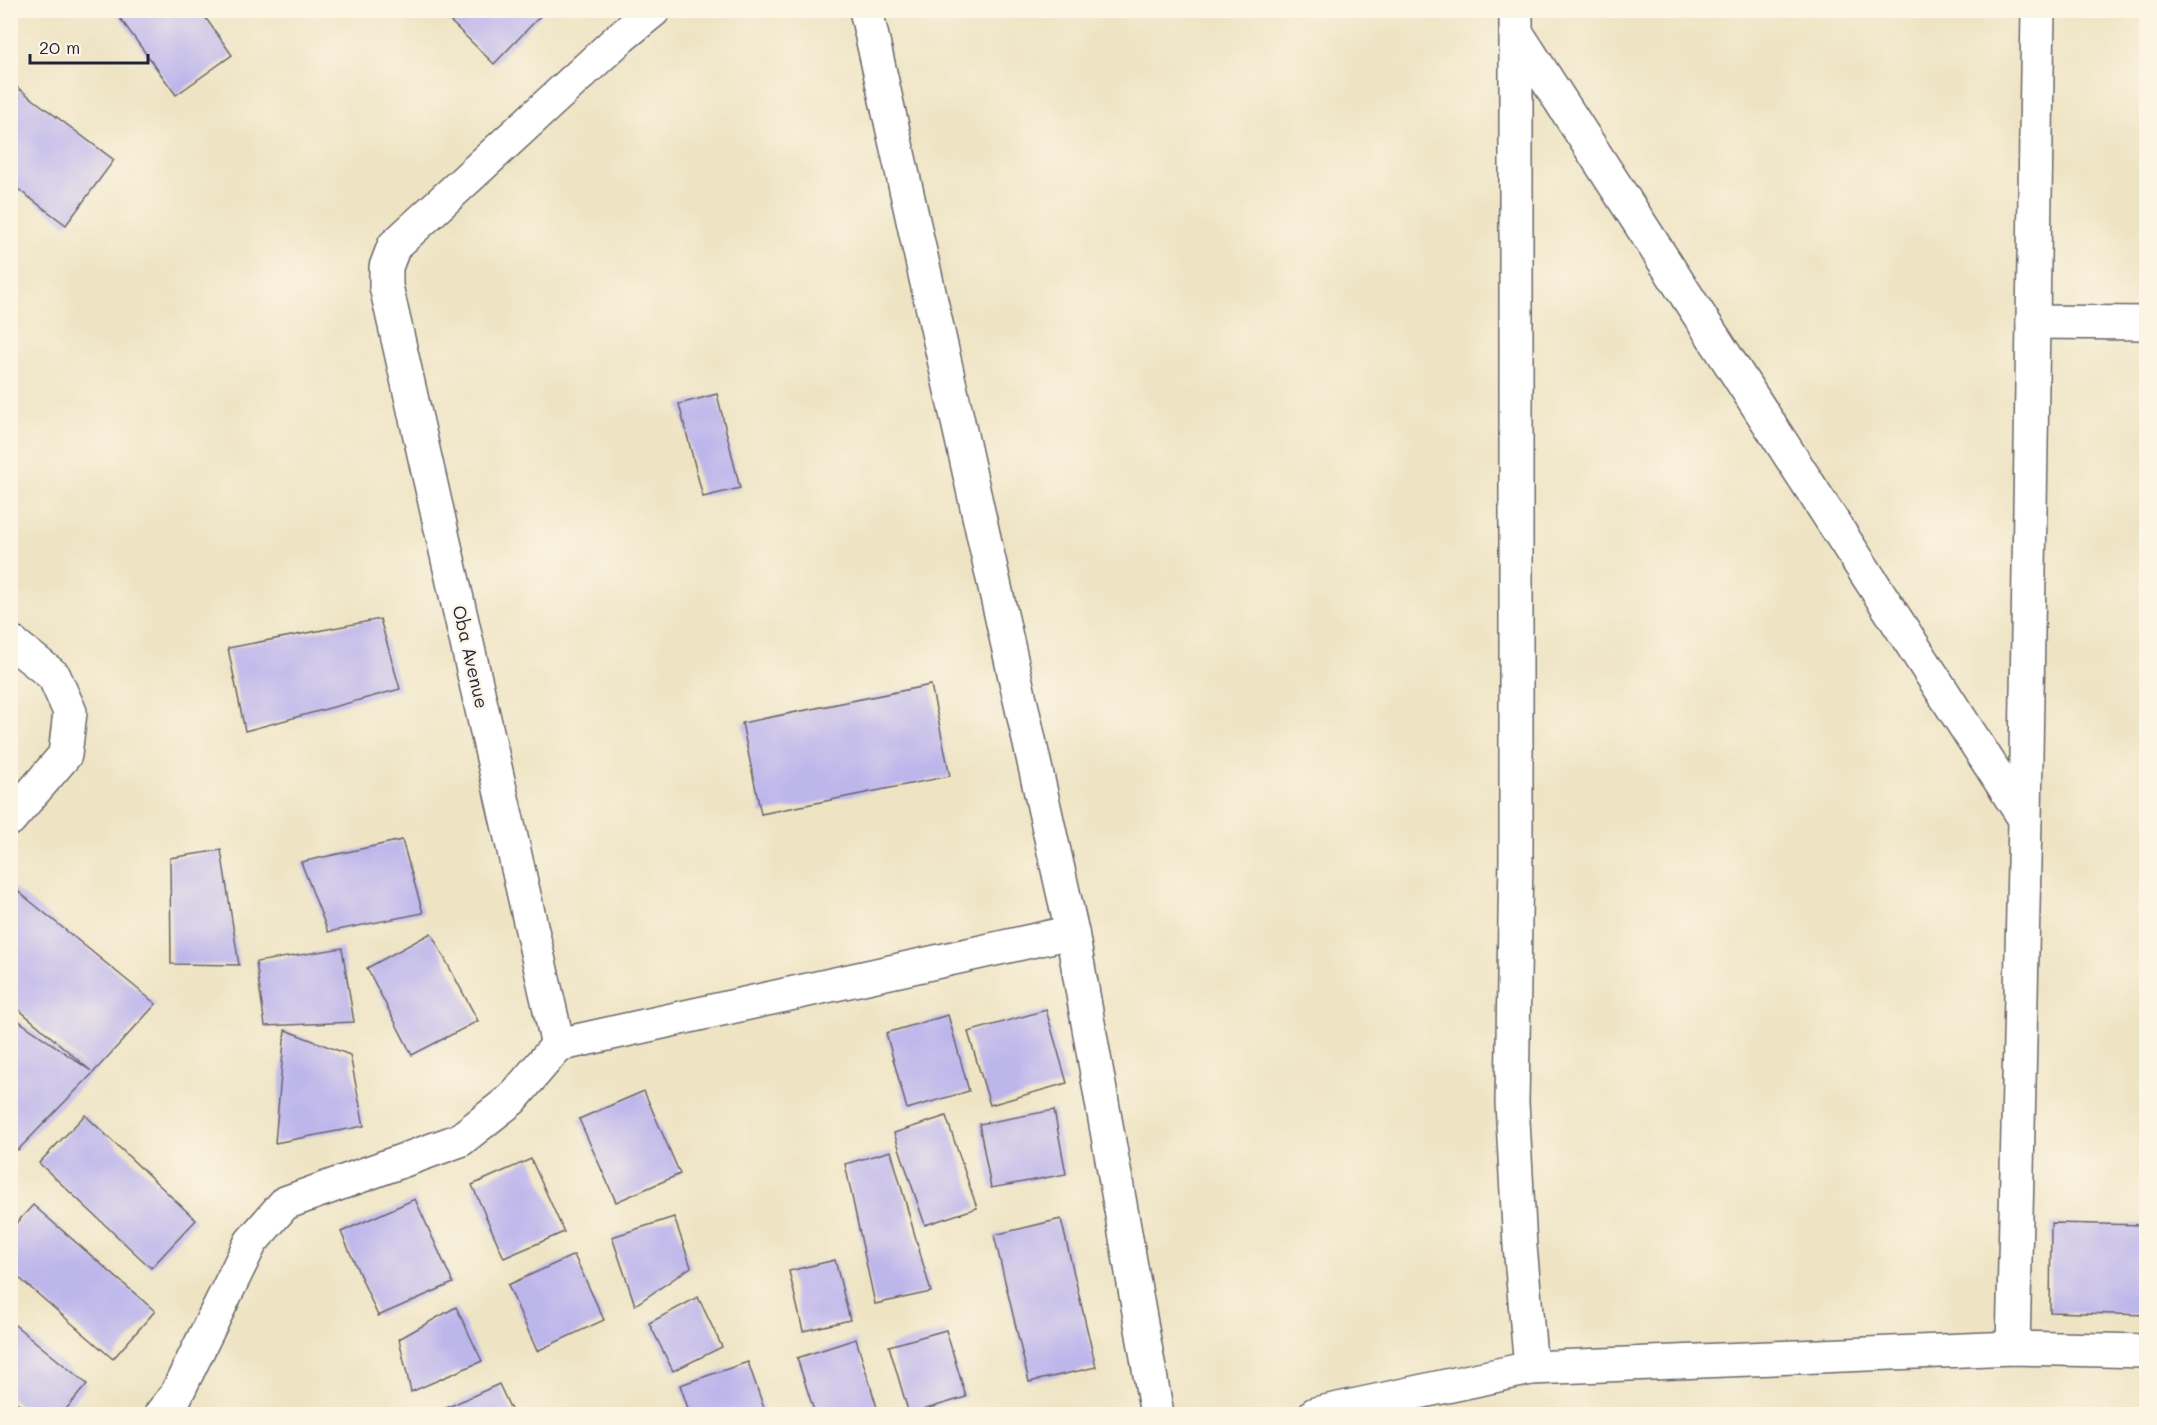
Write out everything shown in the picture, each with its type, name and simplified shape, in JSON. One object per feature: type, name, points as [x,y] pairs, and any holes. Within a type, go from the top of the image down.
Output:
[{"type":"street","name":"Oba Avenue","points":[[558,1046],[389,297],[386,267],[394,246],[621,37],[654,10]]},
{"type":"street","points":[[866,10],[1072,932],[1157,1414]]},
{"type":"street","points":[[2013,1348],[2025,819],[2038,10]]},
{"type":"street","points":[[1516,21],[2025,819]]},
{"type":"street","points":[[1516,21],[1516,856],[1512,1103],[1520,1246],[1531,1368]]},
{"type":"street","points":[[2033,322],[2146,322]]},
{"type":"street","points":[[10,641],[54,676],[70,712],[65,755],[10,819]]},
{"type":"street","points":[[162,1414],[176,1397],[251,1242],[285,1203],[460,1140],[512,1099],[558,1046],[1072,932]]},
{"type":"street","points":[[1315,1414],[1531,1368],[2013,1348],[2146,1350]]},
{"type":"building","points":[[114,10],[200,10],[232,55],[176,95]]},
{"type":"building","points":[[439,10],[546,10],[494,64]]},
{"type":"building","points":[[10,82],[114,160],[66,225],[10,183]]},
{"type":"building","points":[[717,394],[740,488],[703,497],[679,404]]},
{"type":"building","points":[[380,619],[400,689],[245,731],[228,648]]},
{"type":"building","points":[[931,685],[950,776],[761,814],[742,723]]},
{"type":"building","points":[[402,840],[423,913],[328,932],[301,862]]},
{"type":"building","points":[[221,850],[239,965],[171,964],[170,858]]},
{"type":"building","points":[[14,888],[156,1004],[18,1150],[10,1143],[10,1015],[91,1071],[10,1002],[10,891]]},
{"type":"building","points":[[431,933],[478,1021],[412,1055],[367,968]]},
{"type":"building","points":[[342,948],[354,1022],[265,1026],[256,962]]},
{"type":"building","points":[[1046,1010],[1067,1083],[990,1105],[968,1032]]},
{"type":"building","points":[[948,1015],[969,1091],[907,1109],[886,1033]]},
{"type":"building","points":[[285,1030],[350,1055],[364,1126],[275,1143]]},
{"type":"building","points":[[644,1091],[680,1174],[616,1202],[579,1119]]},
{"type":"building","points":[[1054,1110],[1066,1174],[991,1188],[979,1124]]},
{"type":"building","points":[[85,1115],[196,1220],[151,1268],[39,1163]]},
{"type":"building","points":[[946,1116],[977,1208],[925,1225],[894,1133]]},
{"type":"building","points":[[891,1151],[931,1292],[875,1304],[845,1164]]},
{"type":"building","points":[[531,1159],[564,1232],[504,1258],[472,1185]]},
{"type":"building","points":[[415,1199],[453,1283],[378,1316],[341,1232]]},
{"type":"building","points":[[33,1205],[155,1311],[113,1359],[10,1270],[10,1230]]},
{"type":"building","points":[[674,1217],[691,1267],[635,1305],[612,1237]]},
{"type":"building","points":[[1061,1219],[1096,1367],[1029,1382],[994,1235]]},
{"type":"building","points":[[2051,1223],[2146,1225],[2146,1315],[2050,1312]]},
{"type":"building","points":[[574,1255],[604,1320],[537,1351],[508,1285]]},
{"type":"building","points":[[835,1260],[850,1320],[803,1331],[789,1271]]},
{"type":"building","points":[[698,1297],[722,1347],[673,1371],[649,1323]]},
{"type":"building","points":[[456,1307],[482,1361],[411,1392],[399,1339]]},
{"type":"building","points":[[10,1321],[87,1384],[62,1414],[31,1414],[10,1397]]},
{"type":"building","points":[[946,1330],[966,1397],[909,1414],[889,1346]]},
{"type":"building","points":[[856,1339],[879,1414],[815,1414],[797,1358]]},
{"type":"building","points":[[748,1362],[766,1414],[690,1414],[680,1385]]},
{"type":"building","points":[[499,1384],[513,1414],[433,1414]]}]
